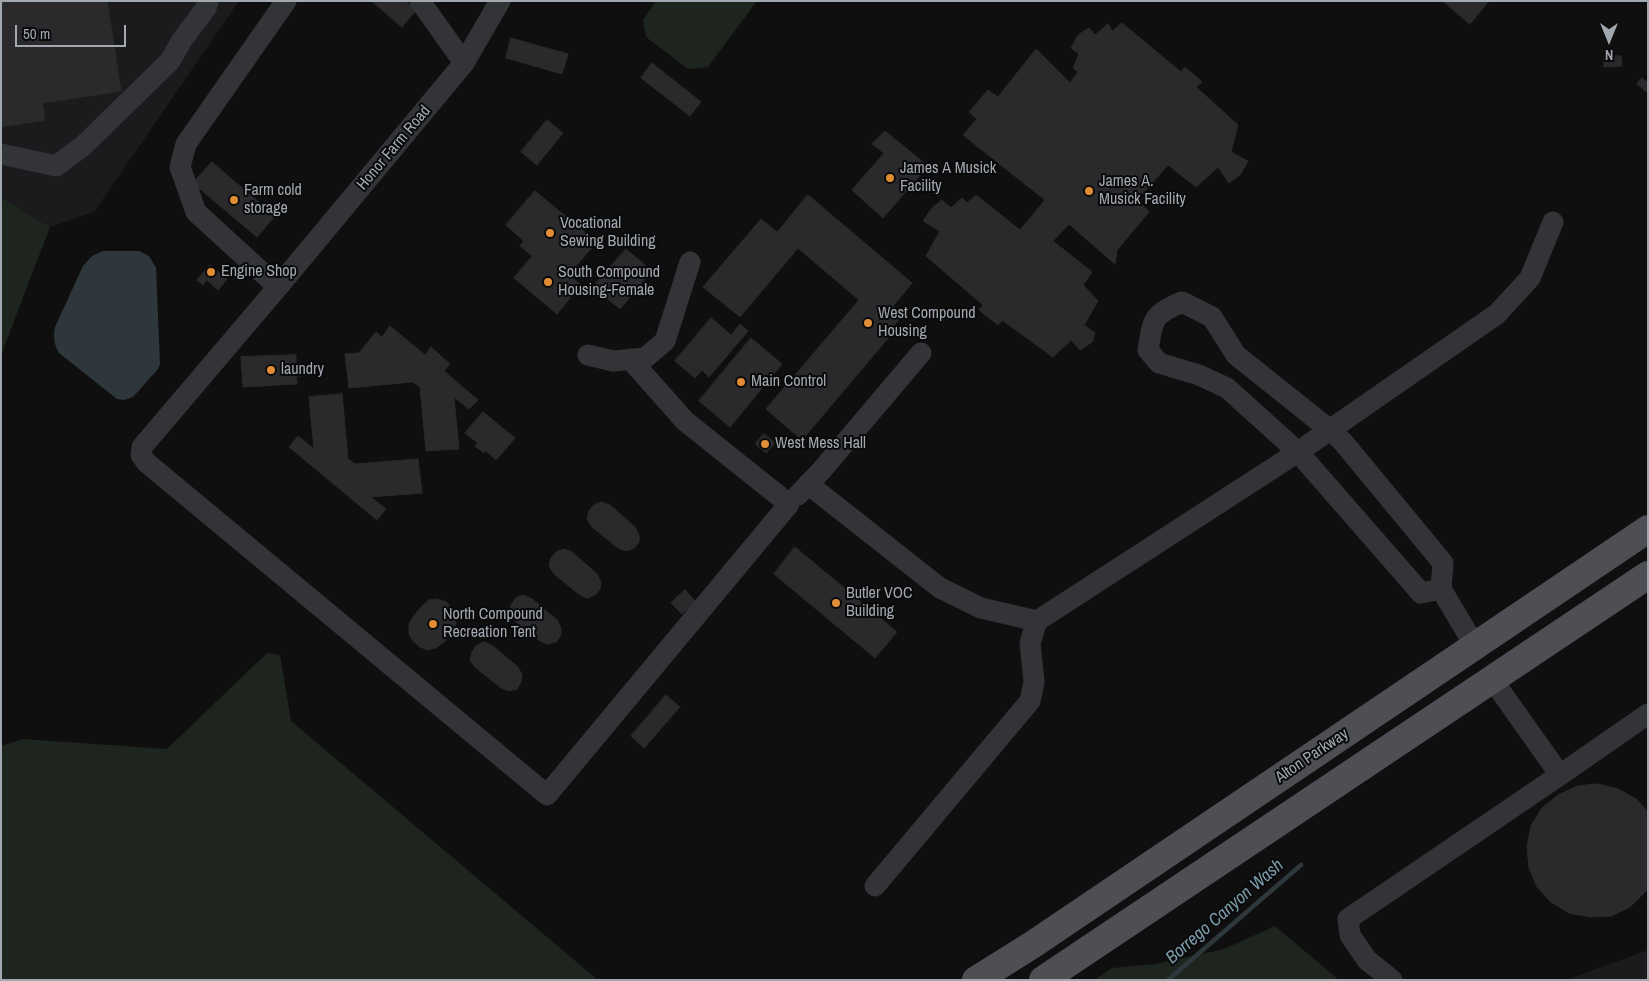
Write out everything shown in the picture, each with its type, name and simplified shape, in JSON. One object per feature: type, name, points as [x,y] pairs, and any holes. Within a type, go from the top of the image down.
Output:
[{"type":"main road","name":"Alton Parkway","points":[[976,980],[1041,939],[1645,531]]},
{"type":"main road","points":[[1492,679],[1487,665],[1489,659],[1497,650],[1640,552],[1645,540],[1645,531]]},
{"type":"main road","points":[[1043,980],[1648,575]]},
{"type":"street","points":[[1,154],[56,166],[83,146],[170,61],[182,40],[206,8],[208,1]]},
{"type":"street","points":[[278,287],[196,212],[180,167],[186,144],[286,1]]},
{"type":"street","points":[[420,1],[464,63]]},
{"type":"street","name":"Honor Farm Road","points":[[500,1],[464,63],[142,447],[141,456],[147,463],[547,796],[789,504]]},
{"type":"street","points":[[875,886],[1030,701],[1034,682],[1030,643],[1037,621],[1298,452],[1498,314],[1530,278],[1553,222]]},
{"type":"street","points":[[588,355],[613,361],[645,358],[665,341],[690,262]]},
{"type":"street","points":[[1441,589],[1421,593],[1298,452],[1227,388],[1199,375],[1159,363],[1148,350],[1152,323],[1164,310],[1182,302],[1212,317],[1236,355],[1343,442],[1443,563],[1441,589],[1476,646]]},
{"type":"street","points":[[630,359],[685,421],[789,504],[821,472],[921,353]]},
{"type":"street","points":[[808,484],[940,588],[981,608],[1037,621]]},
{"type":"street","points":[[1492,679],[1560,775]]},
{"type":"street","points":[[1392,980],[1367,960],[1350,935],[1348,920],[1648,714]]},
{"type":"shaded area","points":[[1,1],[239,1],[94,212],[50,227],[1,197]]},
{"type":"shaded area","points":[[656,1],[757,1],[708,67],[688,69],[646,37],[643,20]]},
{"type":"shaded area","points":[[1,197],[50,227],[1,355]]},
{"type":"shaded area","points":[[103,251],[139,251],[149,256],[156,268],[160,364],[158,369],[133,397],[124,400],[117,399],[59,353],[54,340],[55,327],[83,266],[92,256]]},
{"type":"shaded area","points":[[267,653],[280,655],[291,721],[598,980],[1,980],[1,746],[23,739],[167,749]]},
{"type":"shaded area","points":[[1275,926],[1339,980],[1094,980],[1112,968],[1156,964],[1224,949]]},
{"type":"shaded area","points":[[1648,950],[1648,980],[1566,980]]},
{"type":"building","points":[[1,1],[107,1],[121,91],[42,103],[45,120],[1,127]]},
{"type":"building","points":[[372,1],[405,1],[416,10],[402,27]]},
{"type":"building","points":[[1443,1],[1489,1],[1470,24]]},
{"type":"building","name":"James A. Musick Facility","points":[[1122,23],[1181,72],[1185,67],[1202,82],[1196,87],[1238,125],[1231,152],[1248,161],[1240,175],[1229,183],[1218,167],[1196,187],[1168,165],[1137,200],[1149,212],[1117,250],[1115,264],[1069,224],[1053,241],[1092,272],[1083,285],[1098,301],[1084,325],[1095,333],[1092,342],[1080,350],[1071,340],[1053,357],[1002,320],[998,325],[979,310],[983,305],[926,256],[940,231],[923,221],[932,208],[942,200],[951,208],[962,198],[967,203],[976,195],[1020,230],[1045,200],[963,135],[977,119],[969,112],[988,90],[998,97],[1036,49],[1070,83],[1078,72],[1073,68],[1079,54],[1071,48],[1078,35],[1089,28],[1095,35],[1108,24],[1112,31]]},
{"type":"building","points":[[511,38],[568,54],[562,74],[506,58]]},
{"type":"building","points":[[1621,56],[1622,66],[1604,67],[1604,57]]},
{"type":"building","points":[[652,63],[701,102],[690,116],[641,78]]},
{"type":"building","points":[[1642,78],[1648,83],[1647,92],[1637,84]]},
{"type":"building","points":[[547,120],[563,133],[537,165],[521,152]]},
{"type":"building","name":"James A Musick Facility","points":[[885,131],[928,166],[883,218],[852,190],[884,153],[872,144]]},
{"type":"building","name":"Farm cold storage","points":[[212,162],[275,216],[257,237],[193,183]]},
{"type":"building","name":"Vocational Sewing Building","points":[[535,191],[597,242],[567,276],[537,251],[532,256],[520,246],[524,241],[506,225]]},
{"type":"building","name":"West Compound Housing","points":[[808,195],[912,283],[893,306],[903,315],[892,328],[895,330],[802,440],[766,409],[859,300],[798,248],[740,317],[703,287],[761,219],[777,232]]},
{"type":"building","points":[[626,249],[652,271],[620,309],[593,287]]},
{"type":"building","name":"South Compound Housing-Female","points":[[537,251],[581,285],[557,314],[514,278]]},
{"type":"building","name":"Engine Shop","points":[[210,265],[227,279],[218,290],[207,280],[203,285],[197,280]]},
{"type":"building","points":[[711,318],[731,335],[740,324],[748,331],[709,377],[702,370],[695,378],[675,361]]},
{"type":"building","points":[[390,326],[425,355],[431,347],[450,364],[444,371],[478,400],[469,409],[454,397],[459,449],[426,451],[420,387],[412,382],[349,388],[345,354],[359,353],[376,332],[382,337]]},
{"type":"building","name":"Main Control","points":[[751,338],[782,364],[730,427],[699,401]]},
{"type":"building","name":"laundry","points":[[296,355],[296,364],[300,364],[301,376],[296,376],[297,384],[243,387],[241,357]]},
{"type":"building","points":[[342,394],[348,459],[355,464],[418,459],[422,493],[371,497],[386,509],[377,520],[289,447],[298,436],[314,449],[309,397]]},
{"type":"building","points":[[483,412],[515,438],[496,460],[485,450],[484,453],[475,446],[478,443],[465,433]]},
{"type":"building","name":"West Mess Hall","points":[[764,434],[775,443],[766,453],[755,444]]},
{"type":"building","points":[[602,502],[610,505],[635,527],[639,535],[639,542],[634,548],[626,551],[618,548],[592,527],[587,519],[589,511],[594,505]]},
{"type":"building","name":"Butler VOC Building","points":[[795,547],[897,632],[875,658],[774,574]]},
{"type":"building","points":[[564,549],[572,552],[597,574],[601,582],[600,589],[595,595],[587,598],[580,595],[554,574],[549,566],[551,558],[556,552]]},
{"type":"building","points":[[685,590],[695,601],[682,614],[671,603]]},
{"type":"building","points":[[524,595],[532,599],[557,620],[561,628],[561,635],[556,642],[548,644],[540,641],[514,620],[510,613],[511,605],[516,598]]},
{"type":"building","name":"North Compound Recreation Tent","points":[[437,599],[446,602],[452,608],[456,624],[444,642],[436,648],[428,650],[420,647],[413,641],[409,634],[409,624],[422,606],[429,600]]},
{"type":"building","points":[[485,642],[493,646],[518,667],[522,675],[517,689],[509,691],[501,688],[475,667],[470,660],[472,652],[477,645]]},
{"type":"building","points":[[666,695],[680,707],[644,748],[631,736]]},
{"type":"building","points":[[1598,784],[1618,789],[1636,799],[1648,812],[1648,889],[1630,907],[1611,916],[1590,917],[1569,913],[1551,902],[1537,887],[1529,868],[1527,847],[1531,826],[1542,808],[1558,795],[1577,786]]},
{"type":"waterway","name":"Borrego Canyon Wash","points":[[1168,980],[1301,865]]},
{"type":"place","name":"James A Musick Facility","points":[[890,178]]},
{"type":"place","name":"James A. Musick Facility","points":[[1089,191]]},
{"type":"place","name":"Farm cold storage","points":[[234,200]]},
{"type":"place","name":"Vocational Sewing Building","points":[[550,233]]},
{"type":"place","name":"Engine Shop","points":[[211,272]]},
{"type":"place","name":"South Compound Housing-Female","points":[[548,282]]},
{"type":"place","name":"West Compound Housing","points":[[868,323]]},
{"type":"place","name":"laundry","points":[[271,370]]},
{"type":"place","name":"Main Control","points":[[741,382]]},
{"type":"place","name":"West Mess Hall","points":[[765,444]]},
{"type":"place","name":"Butler VOC Building","points":[[836,603]]},
{"type":"place","name":"North Compound Recreation Tent","points":[[433,624]]}]
